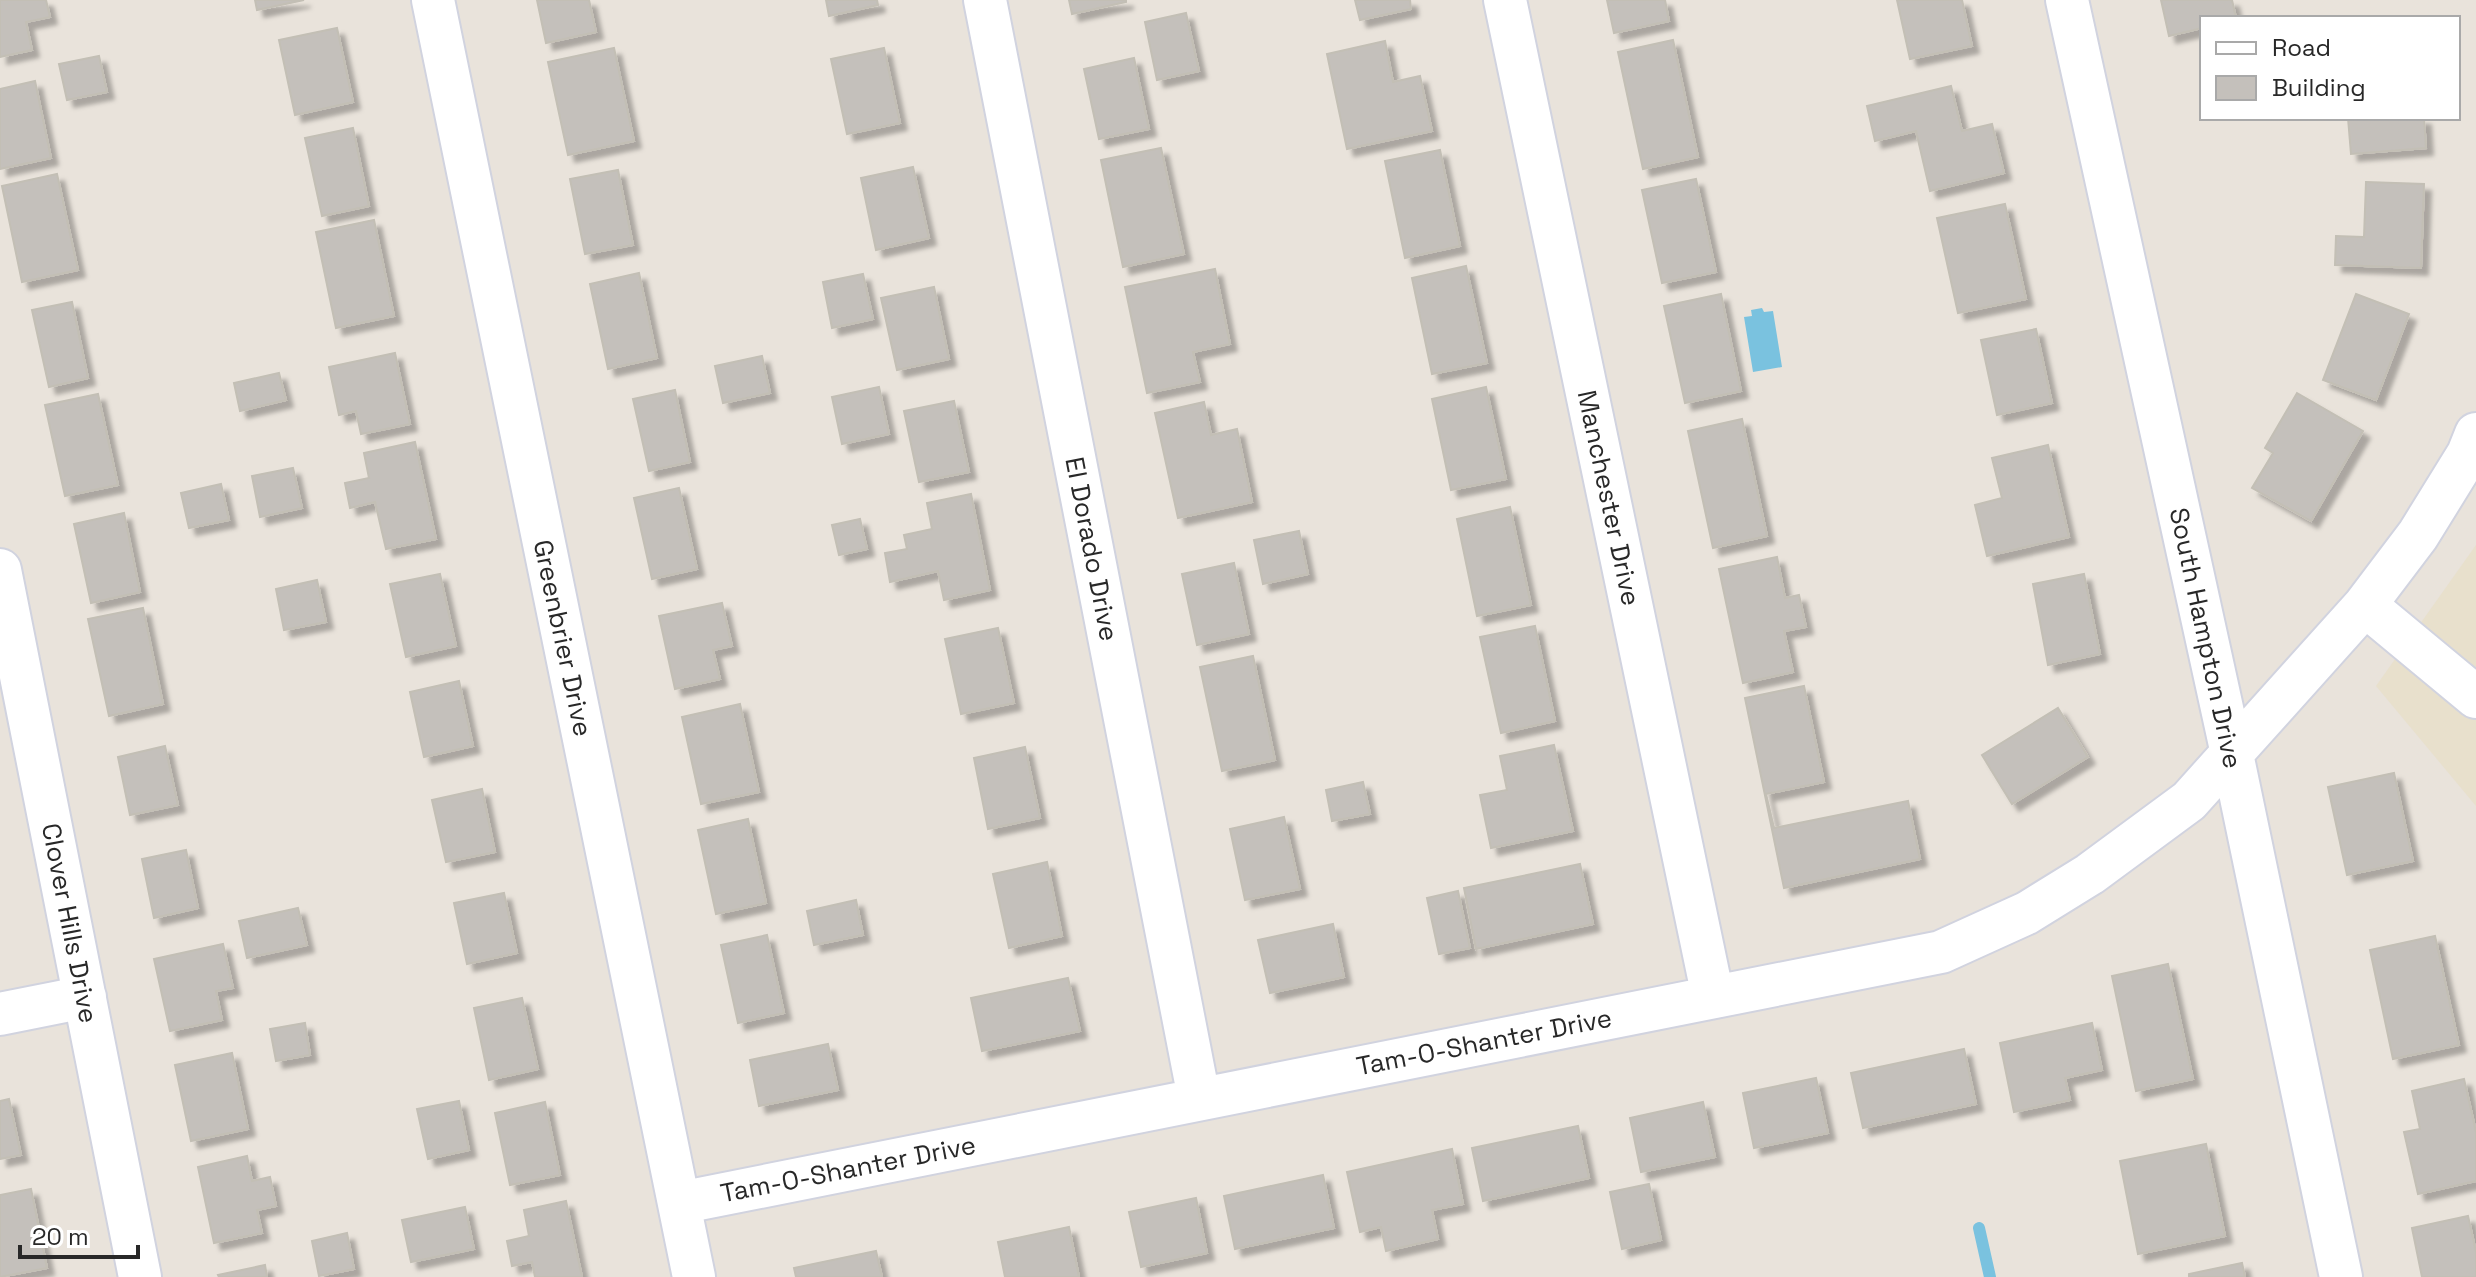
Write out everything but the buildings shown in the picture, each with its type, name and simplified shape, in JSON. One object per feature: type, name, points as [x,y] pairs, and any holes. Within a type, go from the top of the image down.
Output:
[{"type":"street","name":"Greenbrier Drive","points":[[433,0],[694,1277]]},
{"type":"street","name":"El Dorado Drive","points":[[985,0],[1199,1098]]},
{"type":"street","name":"Manchester Drive","points":[[1505,0],[1713,997]]},
{"type":"street","name":"South Hampton Drive","points":[[2067,0],[2232,754],[2341,1277]]},
{"type":"street","name":"Tam-O-Shanter Drive","points":[[679,1203],[1941,952],[2027,913],[2090,874],[2189,801],[2365,605],[2418,535],[2468,454],[2476,434]]},
{"type":"street","name":"Clover Hills Drive","points":[[0,570],[140,1277]]},
{"type":"street","points":[[2365,605],[2476,697]]},
{"type":"street","points":[[0,1014],[85,997]]},
{"type":"shaded area","points":[[2476,545],[2476,806],[2376,686]]},
{"type":"water","points":[[1762,308],[1764,312],[1773,311],[1782,367],[1753,372],[1744,317],[1752,316],[1751,310]]},
{"type":"waterway","points":[[1979,1228],[1990,1277]]}]
